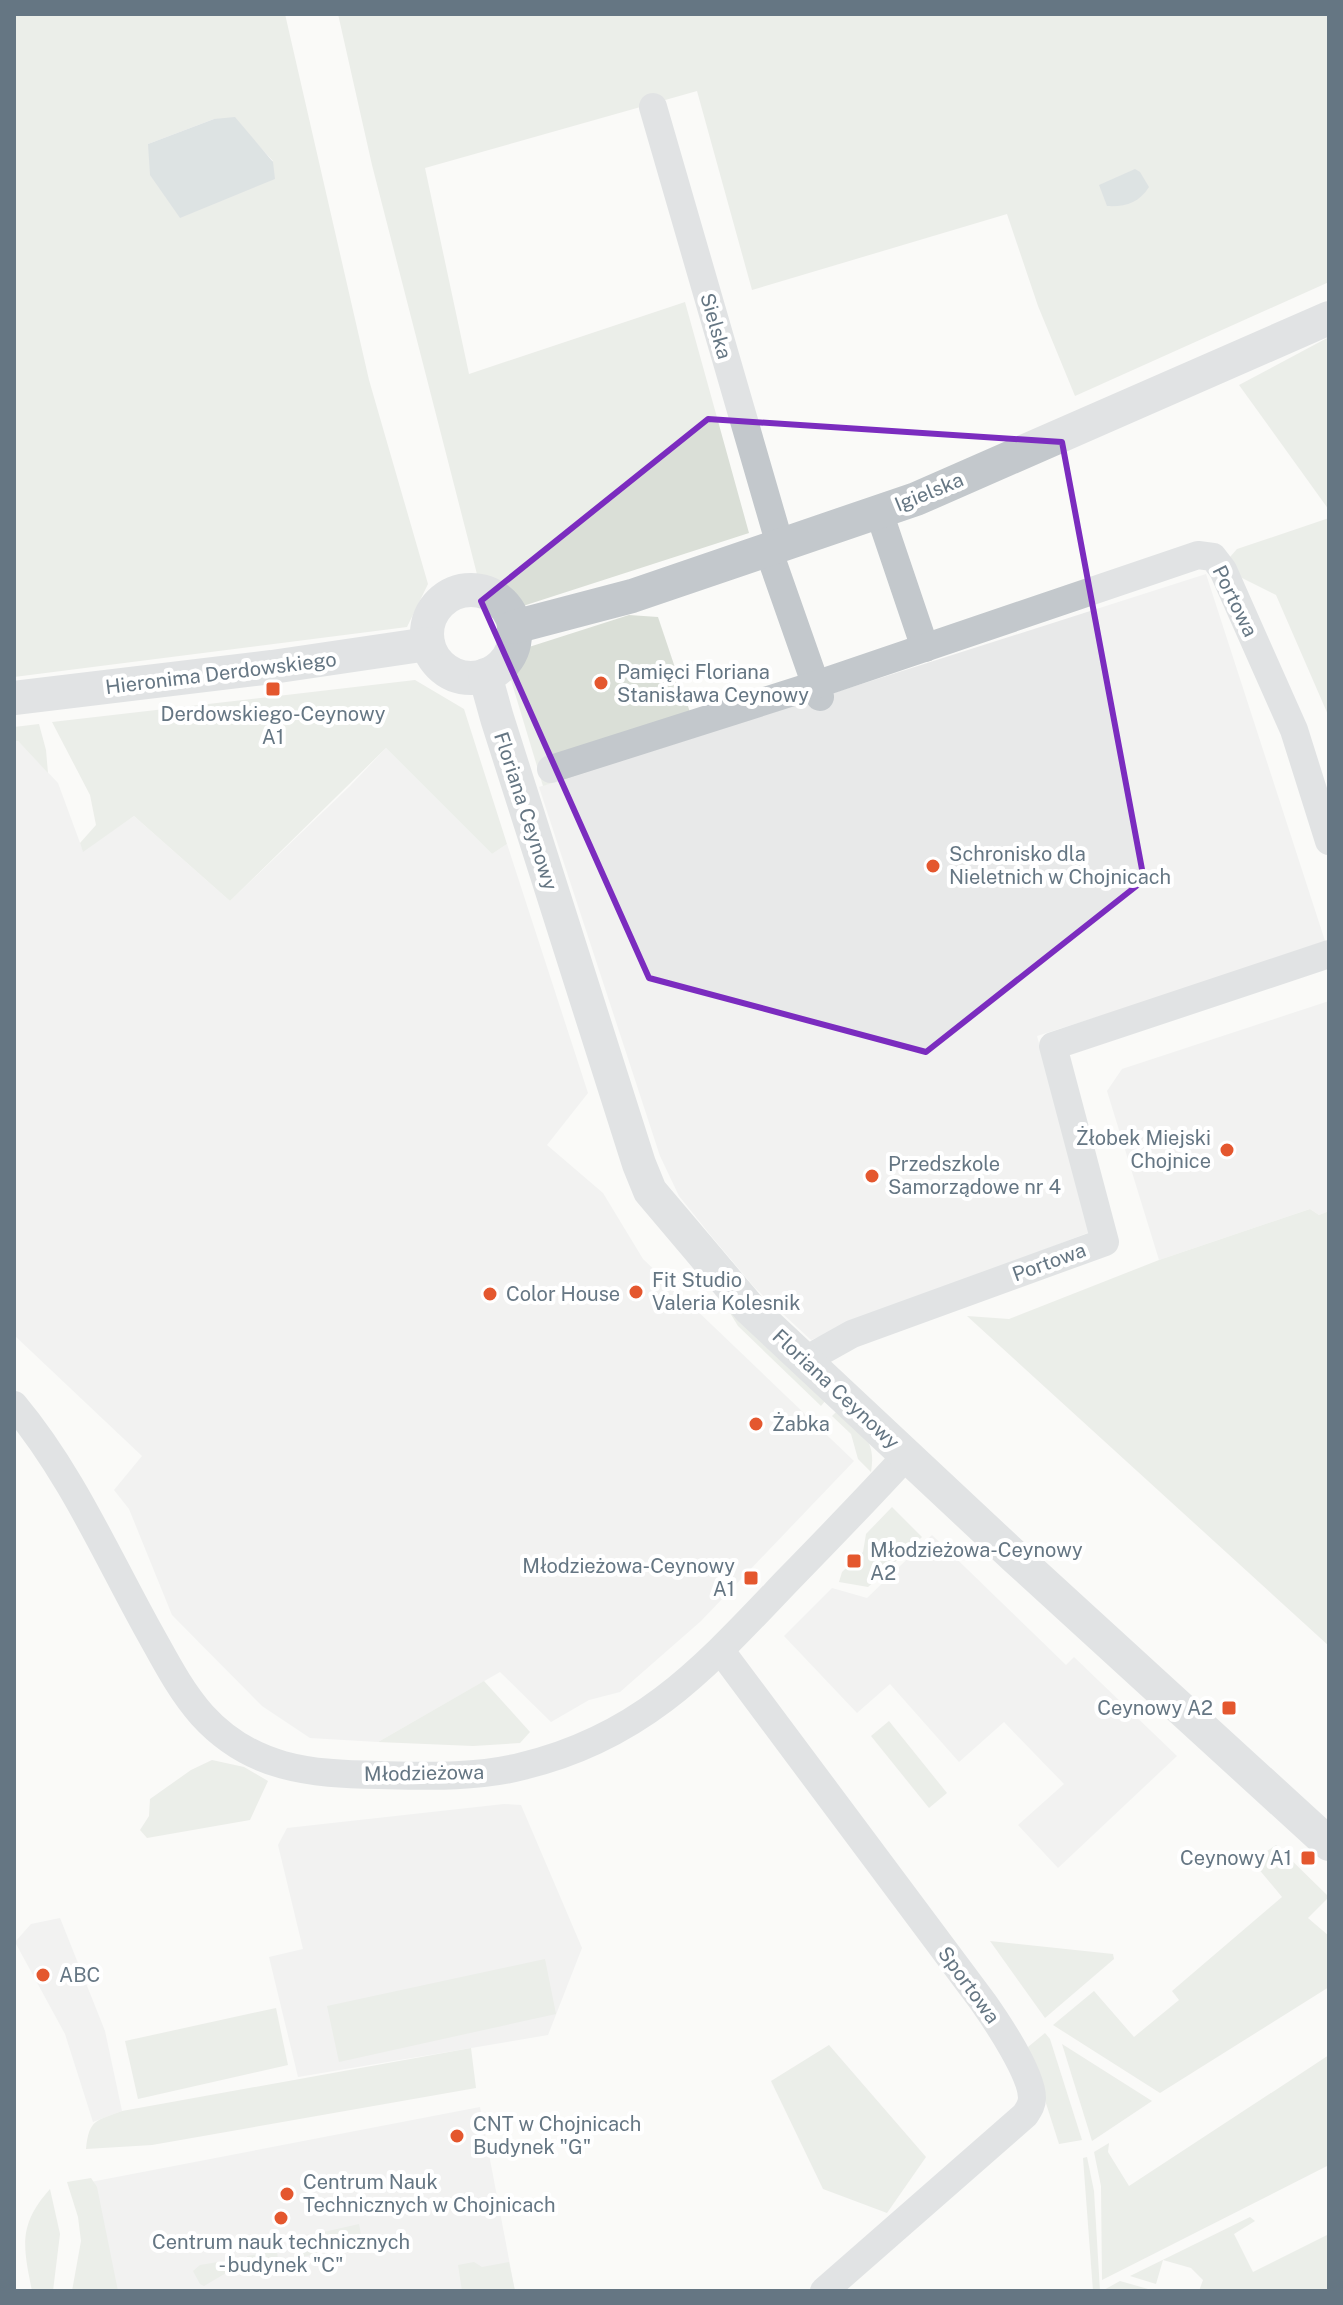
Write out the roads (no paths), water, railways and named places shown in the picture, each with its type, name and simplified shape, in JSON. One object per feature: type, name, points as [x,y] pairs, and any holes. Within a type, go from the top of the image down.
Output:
[{"type":"street","name":"Sielska","points":[[653,107],[774,547]]},
{"type":"street","name":"Igielska","points":[[514,627],[632,596],[930,493],[1329,318]]},
{"type":"street","points":[[879,512],[925,648]]},
{"type":"street","points":[[774,547],[818,691]]},
{"type":"street","name":"Portowa","points":[[551,769],[818,691],[925,648],[1198,555],[1213,557],[1223,570],[1294,730],[1329,841]]},
{"type":"street","points":[[464,590],[478,590],[491,595],[510,614],[514,627],[511,651],[505,661],[485,675],[471,678],[444,668],[434,658],[428,644],[427,632],[436,607],[445,598],[464,590]]},
{"type":"street","name":"Hieronima Derdowskiego","points":[[14,698],[272,667],[428,644]]},
{"type":"street","name":"Floriana Ceynowy","points":[[485,675],[650,1191],[749,1308],[1329,1844]]},
{"type":"street","name":"Portowa","points":[[808,1364],[818,1353],[852,1334],[1105,1242],[1053,1046],[1329,954]]},
{"type":"street","name":"Młodzieżowa","points":[[14,1405],[43,1442],[74,1491],[172,1674],[202,1715],[231,1741],[269,1761],[307,1772],[333,1775],[452,1774],[523,1767],[573,1750],[645,1714],[670,1697],[721,1651],[907,1455]]},
{"type":"street","name":"Sportowa","points":[[721,1651],[983,2002],[1013,2052],[1032,2098],[1031,2107],[1025,2115],[824,2291]]},
{"type":"place","name":"Pamięci Floriana Stanisława Ceynowy","points":[[601,683]]},
{"type":"place","name":"Derdowskiego-Ceynowy A1","points":[[273,689]]},
{"type":"place","name":"Schronisko dla Nieletnich w Chojnicach","points":[[933,866]]},
{"type":"place","name":"Żłobek Miejski Chojnice","points":[[1227,1150]]},
{"type":"place","name":"Przedszkole Samorządowe nr 4","points":[[872,1176]]},
{"type":"place","name":"Fit Studio Valeria Kolesnik","points":[[636,1292]]},
{"type":"place","name":"Color House","points":[[490,1294]]},
{"type":"place","name":"Żabka","points":[[756,1424]]},
{"type":"place","name":"Młodzieżowa-Ceynowy A2","points":[[854,1561]]},
{"type":"place","name":"Młodzieżowa-Ceynowy A1","points":[[751,1578]]},
{"type":"place","name":"Ceynowy A2","points":[[1229,1708]]},
{"type":"place","name":"Ceynowy A1","points":[[1308,1858]]},
{"type":"place","name":"ABC","points":[[43,1975]]},
{"type":"place","name":"CNT w Chojnicach Budynek \"G\"","points":[[457,2136]]},
{"type":"place","name":"Centrum Nauk Technicznych w Chojnicach","points":[[287,2194]]},
{"type":"place","name":"Centrum nauk technicznych - budynek \"C\"","points":[[281,2218]]}]
